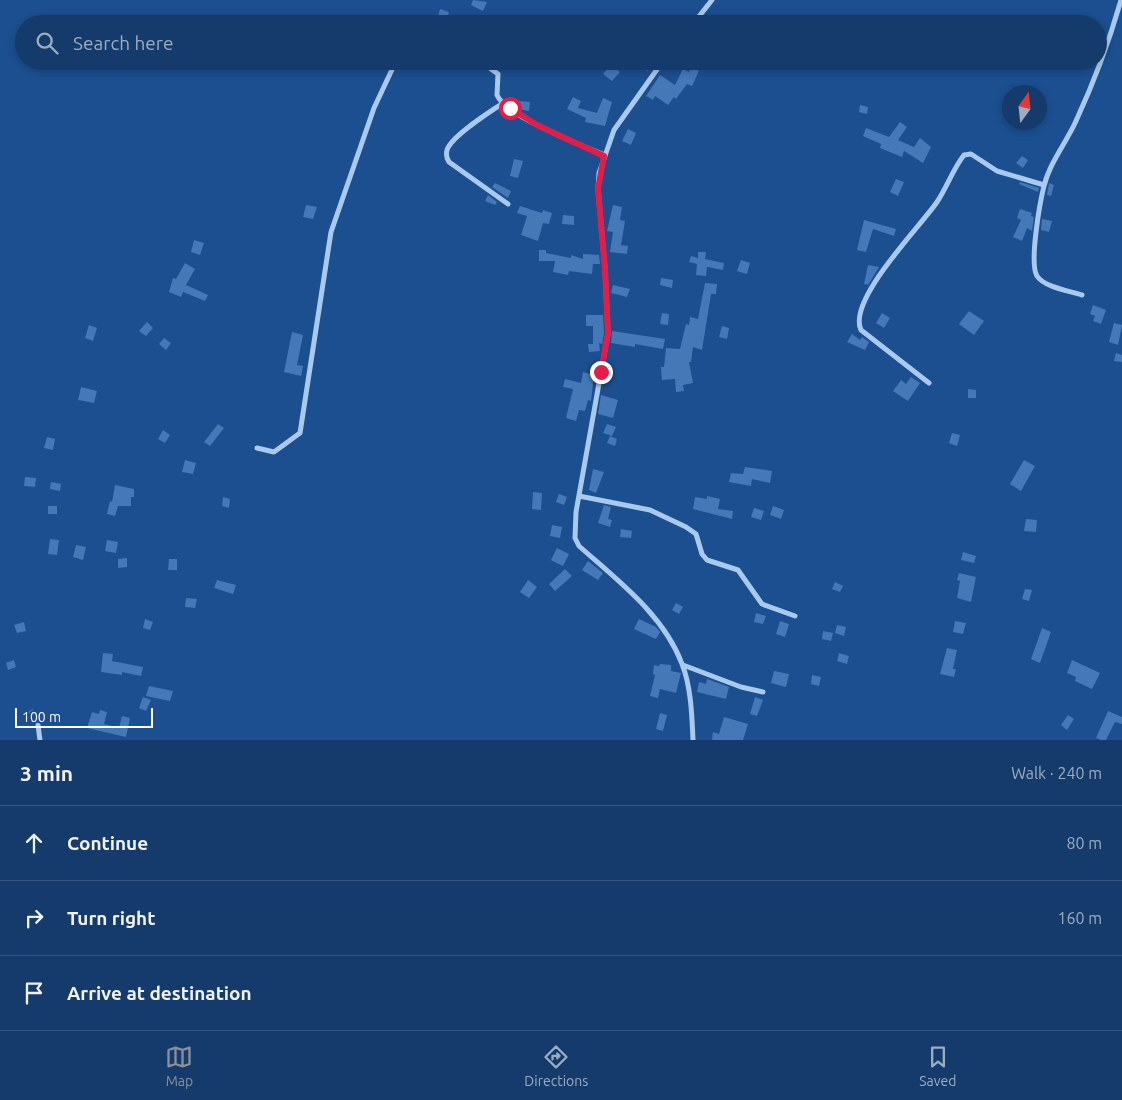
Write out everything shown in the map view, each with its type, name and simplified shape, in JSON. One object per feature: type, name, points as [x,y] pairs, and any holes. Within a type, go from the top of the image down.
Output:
[{"type":"street","points":[[700,15],[712,0]]},
{"type":"street","points":[[1107,41],[1121,0]]},
{"type":"street","points":[[257,448],[274,452],[300,433],[330,232],[374,108],[392,70]]},
{"type":"street","points":[[492,70],[498,74],[496,95],[503,103],[537,125],[604,156]]},
{"type":"street","points":[[657,70],[614,130],[604,156],[598,189],[608,333],[579,496],[574,538],[579,546],[662,627],[683,665],[693,740]]},
{"type":"street","points":[[1082,294],[1041,280],[1036,274],[1034,253],[1044,186],[1054,159],[1075,122],[1097,70]]},
{"type":"street","points":[[503,103],[456,138],[447,151],[449,162],[508,204]]},
{"type":"street","points":[[929,383],[861,330],[858,323],[861,310],[880,275],[929,213],[964,155],[972,154],[997,171],[1044,186]]},
{"type":"street","points":[[579,496],[650,510],[686,527],[696,534],[702,554],[707,560],[738,570],[762,604],[795,616]]},
{"type":"street","points":[[683,665],[740,687],[763,692]]},
{"type":"street","points":[[38,725],[40,740]]},
{"type":"building","points":[[473,0],[487,2],[483,11],[471,5]]},
{"type":"building","points":[[440,9],[449,12],[448,15],[438,15]]},
{"type":"building","points":[[607,70],[617,70],[620,72],[612,81],[603,74]]},
{"type":"building","points":[[682,70],[689,72],[690,70],[699,71],[692,86],[687,84],[676,99],[674,97],[668,105],[655,96],[653,100],[646,96],[660,75],[675,85]]},
{"type":"building","points":[[573,97],[581,101],[578,108],[597,113],[603,98],[612,102],[605,126],[585,122],[586,118],[567,109]]},
{"type":"building","points":[[519,101],[530,102],[529,111],[518,109]]},
{"type":"building","points":[[860,105],[868,107],[867,114],[859,112]]},
{"type":"building","points":[[900,122],[907,127],[898,140],[914,147],[920,138],[931,147],[923,163],[904,151],[902,157],[880,148],[881,144],[863,136],[866,128],[889,137]]},
{"type":"building","points":[[628,129],[636,133],[631,145],[622,141]]},
{"type":"building","points":[[1022,156],[1028,160],[1023,168],[1016,163]]},
{"type":"building","points":[[514,159],[523,161],[518,178],[510,176]]},
{"type":"building","points":[[896,179],[904,182],[898,196],[890,192]]},
{"type":"building","points":[[1020,182],[1039,188],[1038,192],[1019,184]]},
{"type":"building","points":[[495,183],[511,191],[508,198],[492,187]]},
{"type":"building","points":[[1049,183],[1054,185],[1051,196],[1047,195]]},
{"type":"building","points":[[488,195],[497,202],[495,205],[485,201]]},
{"type":"building","points":[[306,205],[317,207],[313,219],[303,217]]},
{"type":"building","points":[[613,205],[622,207],[620,220],[625,221],[621,245],[628,246],[627,254],[610,252],[613,232],[607,231]]},
{"type":"building","points":[[520,206],[542,213],[543,210],[552,213],[549,224],[543,223],[538,241],[521,235],[527,216],[517,213]]},
{"type":"building","points":[[1020,209],[1032,213],[1031,216],[1034,217],[1032,231],[1027,228],[1022,241],[1013,237],[1021,220],[1017,218]]},
{"type":"building","points":[[563,215],[574,216],[574,225],[562,224]]},
{"type":"building","points":[[1042,219],[1052,221],[1049,232],[1041,230]]},
{"type":"building","points":[[864,220],[896,229],[894,236],[873,229],[866,252],[857,250]]},
{"type":"building","points":[[194,240],[204,243],[200,255],[191,252]]},
{"type":"building","points":[[539,250],[546,250],[546,253],[571,258],[571,255],[583,259],[583,254],[599,255],[600,264],[593,264],[592,274],[569,271],[568,275],[553,272],[555,261],[539,261]]},
{"type":"building","points":[[698,252],[706,252],[705,259],[724,263],[723,270],[707,267],[706,276],[696,275],[697,264],[689,262],[691,256],[698,258]]},
{"type":"building","points":[[741,260],[750,263],[747,274],[737,271]]},
{"type":"building","points":[[185,263],[195,269],[186,285],[208,295],[205,301],[183,292],[181,297],[169,292],[173,278],[176,279]]},
{"type":"building","points":[[868,265],[879,267],[868,285],[864,284]]},
{"type":"building","points":[[661,278],[673,280],[672,288],[660,285]]},
{"type":"building","points":[[705,283],[717,284],[716,294],[711,294],[702,350],[693,347],[691,362],[689,362],[693,383],[683,385],[684,391],[676,392],[675,379],[662,380],[661,367],[664,367],[666,348],[680,349],[686,324],[689,325],[690,317],[698,319]]},
{"type":"building","points":[[613,285],[630,289],[627,297],[611,293]]},
{"type":"building","points":[[1093,305],[1106,310],[1101,324],[1093,321],[1095,316],[1090,314]]},
{"type":"building","points":[[969,311],[984,321],[974,335],[959,324]]},
{"type":"building","points":[[662,313],[669,314],[668,325],[660,324]]},
{"type":"building","points":[[882,313],[890,318],[884,328],[876,323]]},
{"type":"building","points":[[586,315],[603,315],[604,333],[602,344],[599,343],[600,351],[589,352],[588,344],[593,344],[593,326],[586,326]]},
{"type":"building","points":[[147,322],[153,328],[146,336],[139,331]]},
{"type":"building","points":[[1114,323],[1122,325],[1118,345],[1109,342]]},
{"type":"building","points":[[89,325],[97,328],[93,341],[85,338]]},
{"type":"building","points":[[722,326],[729,328],[727,339],[719,337]]},
{"type":"building","points":[[612,331],[665,339],[663,349],[635,344],[635,347],[611,343]]},
{"type":"building","points":[[292,332],[303,335],[297,365],[303,366],[301,376],[284,372]]},
{"type":"building","points":[[852,334],[860,340],[862,337],[869,342],[865,350],[847,342]]},
{"type":"building","points":[[164,338],[171,343],[166,350],[159,344]]},
{"type":"building","points":[[1116,353],[1122,355],[1122,362],[1114,361]]},
{"type":"building","points":[[583,372],[594,375],[591,401],[588,400],[585,411],[579,410],[576,421],[566,418],[573,389],[563,387],[565,379],[581,383]]},
{"type":"building","points":[[911,377],[920,383],[908,401],[893,391],[901,380],[906,384]]},
{"type":"building","points":[[81,387],[97,391],[94,403],[78,400]]},
{"type":"building","points":[[968,389],[976,390],[976,398],[968,398]]},
{"type":"building","points":[[601,395],[618,400],[613,418],[598,414]]},
{"type":"building","points":[[218,424],[224,428],[210,446],[204,442]]},
{"type":"building","points":[[607,424],[616,427],[612,436],[603,433]]},
{"type":"building","points":[[163,430],[170,435],[165,443],[158,439]]},
{"type":"building","points":[[952,433],[960,435],[957,446],[949,443]]},
{"type":"building","points":[[610,436],[617,439],[615,446],[607,443]]},
{"type":"building","points":[[47,437],[55,439],[53,450],[44,448]]},
{"type":"building","points":[[185,460],[196,463],[193,474],[182,472]]},
{"type":"building","points":[[1024,460],[1035,466],[1021,491],[1010,484]]},
{"type":"building","points":[[745,467],[772,471],[770,483],[752,479],[751,486],[729,482],[731,473],[743,474]]},
{"type":"building","points":[[593,469],[604,472],[596,493],[589,490]]},
{"type":"building","points":[[25,477],[36,478],[35,487],[24,486]]},
{"type":"building","points":[[51,482],[61,484],[60,491],[50,489]]},
{"type":"building","points":[[115,485],[134,489],[134,497],[131,497],[131,506],[118,506],[115,516],[107,514],[110,501],[112,502]]},
{"type":"building","points":[[533,492],[542,493],[541,510],[532,509]]},
{"type":"building","points":[[559,494],[567,497],[564,505],[556,502]]},
{"type":"building","points":[[707,496],[720,499],[718,509],[733,511],[732,519],[693,509],[695,497],[707,499]]},
{"type":"building","points":[[223,497],[230,499],[229,508],[222,506]]},
{"type":"building","points":[[604,505],[611,507],[608,519],[612,520],[610,527],[598,523]]},
{"type":"building","points":[[48,506],[57,506],[57,514],[48,514]]},
{"type":"building","points":[[773,506],[784,510],[781,519],[770,515]]},
{"type":"building","points":[[754,508],[764,511],[761,520],[751,517]]},
{"type":"building","points":[[1026,519],[1037,520],[1036,532],[1024,531]]},
{"type":"building","points":[[552,525],[562,527],[560,538],[550,536]]},
{"type":"building","points":[[621,529],[632,531],[631,538],[620,537]]},
{"type":"building","points":[[50,539],[59,540],[57,555],[48,554]]},
{"type":"building","points":[[107,540],[118,542],[116,553],[105,551]]},
{"type":"building","points":[[76,545],[86,547],[83,560],[73,557]]},
{"type":"building","points":[[557,548],[569,554],[563,566],[551,560]]},
{"type":"building","points":[[963,552],[976,556],[974,563],[961,560]]},
{"type":"building","points":[[127,558],[127,567],[118,568],[118,559]]},
{"type":"building","points":[[169,559],[177,559],[177,570],[168,570]]},
{"type":"building","points":[[588,561],[603,573],[598,580],[582,570]]},
{"type":"building","points":[[565,569],[572,576],[555,591],[549,584]]},
{"type":"building","points":[[959,573],[976,577],[971,602],[957,598],[960,581],[957,580]]},
{"type":"building","points":[[217,580],[236,585],[233,594],[214,588]]},
{"type":"building","points":[[528,580],[537,587],[529,598],[520,592]]},
{"type":"building","points":[[835,582],[843,586],[840,592],[832,589]]},
{"type":"building","points":[[1025,589],[1032,590],[1029,601],[1022,599]]},
{"type":"building","points":[[186,598],[197,599],[195,608],[185,607]]},
{"type":"building","points":[[676,603],[683,607],[679,614],[672,610]]},
{"type":"building","points":[[756,613],[766,616],[763,624],[754,622]]},
{"type":"building","points":[[145,619],[153,622],[150,630],[143,628]]},
{"type":"building","points":[[639,619],[656,627],[660,632],[656,639],[634,629]]},
{"type":"building","points":[[780,621],[789,624],[785,637],[776,634]]},
{"type":"building","points":[[955,621],[966,623],[963,634],[953,632]]},
{"type":"building","points":[[24,622],[26,631],[17,633],[14,625]]},
{"type":"building","points":[[837,625],[846,627],[844,636],[835,633]]},
{"type":"building","points":[[1042,628],[1051,632],[1040,663],[1031,659]]},
{"type":"building","points":[[823,631],[833,633],[831,641],[822,639]]},
{"type":"building","points":[[947,648],[957,650],[953,669],[956,669],[954,677],[940,674]]},
{"type":"building","points":[[103,653],[113,654],[112,661],[143,667],[141,676],[122,672],[122,675],[101,672]]},
{"type":"building","points":[[839,653],[849,656],[847,664],[837,661]]},
{"type":"building","points":[[14,660],[16,667],[8,670],[6,663]]},
{"type":"building","points":[[1072,660],[1100,673],[1092,689],[1075,681],[1076,677],[1067,673]]},
{"type":"building","points":[[660,664],[671,665],[671,671],[681,673],[676,693],[660,689],[658,698],[650,696],[655,675],[653,674],[654,665],[659,666]]},
{"type":"building","points":[[774,671],[789,674],[786,687],[771,683]]},
{"type":"building","points":[[812,675],[821,677],[819,686],[811,684]]},
{"type":"building","points":[[707,679],[729,687],[726,699],[697,692],[699,682],[706,684]]},
{"type":"building","points":[[149,686],[173,691],[170,701],[146,696]]},
{"type":"building","points":[[143,697],[151,700],[146,711],[139,708]]},
{"type":"building","points":[[755,697],[763,700],[757,716],[750,714]]},
{"type":"building","points":[[33,709],[36,717],[28,720],[25,713]]},
{"type":"building","points":[[100,710],[107,712],[104,724],[119,728],[122,716],[130,718],[126,737],[87,728],[92,712],[99,714]]},
{"type":"building","points":[[1108,711],[1122,717],[1122,724],[1115,722],[1106,740],[1101,740],[1096,738]]},
{"type":"building","points":[[660,713],[667,715],[663,731],[656,729]]},
{"type":"building","points":[[1068,715],[1074,719],[1067,730],[1061,725]]},
{"type":"building","points":[[724,717],[748,724],[743,740],[712,740],[713,732],[719,734]]},
{"type":"route","points":[[510,108],[537,125],[604,156],[599,172],[598,189],[608,333],[601,372]]}]
